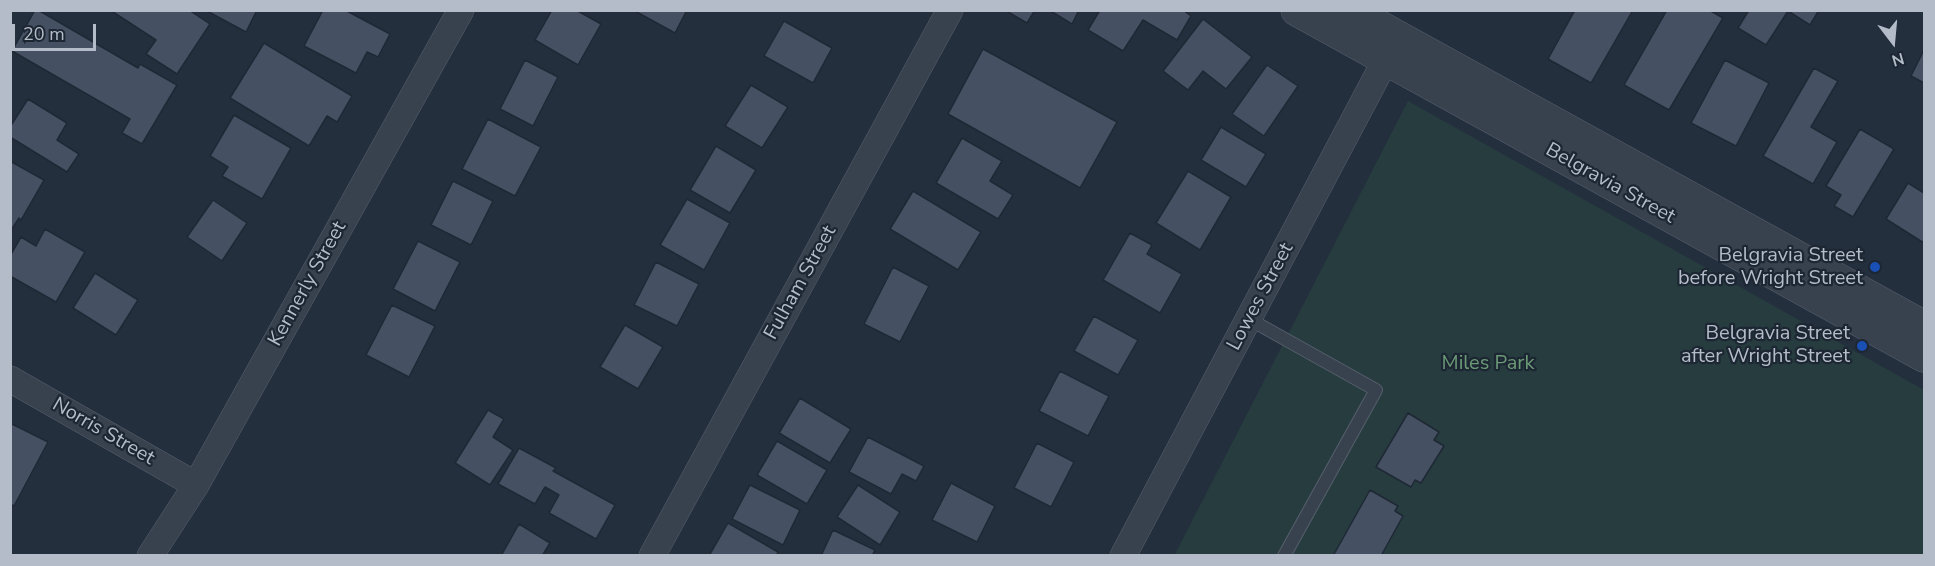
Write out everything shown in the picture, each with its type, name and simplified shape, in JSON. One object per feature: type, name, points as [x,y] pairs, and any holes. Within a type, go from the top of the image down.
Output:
[{"type":"street","name":"Kennerly Street","points":[[150,555],[196,485],[461,10]]},
{"type":"street","name":"Fulham Street","points":[[652,555],[950,10]]},
{"type":"street","name":"Belgravia Street","points":[[1297,10],[1392,49],[1924,327]]},
{"type":"street","name":"Belgravia Street","points":[[1349,10],[1392,49],[1924,356]]},
{"type":"street","name":"Lowes Street","points":[[1123,555],[1392,49]]},
{"type":"street","name":"Norris Street","points":[[10,380],[196,485]]},
{"type":"lane","points":[[1249,319],[1377,390],[1284,555]]},
{"type":"green space","name":"Miles Park","points":[[1408,101],[1924,390],[1924,555],[1174,556]]},
{"type":"building","points":[[35,10],[138,68],[140,64],[177,85],[142,144],[122,133],[130,119],[12,51]]},
{"type":"building","points":[[110,10],[189,10],[210,24],[177,74],[146,54],[156,40]]},
{"type":"building","points":[[205,10],[257,10],[246,32]]},
{"type":"building","points":[[323,10],[345,10],[390,34],[378,57],[367,52],[356,73],[304,46]]},
{"type":"building","points":[[552,10],[576,10],[601,24],[578,65],[535,40]]},
{"type":"building","points":[[633,10],[687,10],[675,33]]},
{"type":"building","points":[[1009,10],[1035,10],[1027,23],[1008,12]]},
{"type":"building","points":[[1049,10],[1079,10],[1072,24]]},
{"type":"building","points":[[1100,10],[1183,10],[1191,16],[1177,40],[1143,20],[1123,51],[1088,30]]},
{"type":"building","points":[[1575,10],[1633,10],[1591,83],[1548,59]]},
{"type":"building","points":[[1667,10],[1709,10],[1723,18],[1669,110],[1624,85]]},
{"type":"building","points":[[1749,10],[1819,10],[1810,25],[1788,11],[1766,45],[1738,28]]},
{"type":"building","points":[[1203,19],[1252,57],[1226,89],[1203,71],[1188,90],[1163,71]]},
{"type":"building","points":[[784,21],[832,48],[813,83],[764,56]]},
{"type":"building","points":[[264,43],[352,96],[337,122],[327,116],[309,146],[230,98]]},
{"type":"building","points":[[983,49],[1117,122],[1080,188],[948,114]]},
{"type":"building","points":[[1924,50],[1924,83],[1911,76]]},
{"type":"building","points":[[525,60],[558,77],[533,126],[500,109]]},
{"type":"building","points":[[1725,60],[1769,83],[1736,146],[1691,123]]},
{"type":"building","points":[[1267,65],[1298,86],[1264,136],[1232,114]]},
{"type":"building","points":[[1814,68],[1838,81],[1811,127],[1837,142],[1813,184],[1763,156]]},
{"type":"building","points":[[751,85],[788,107],[762,148],[725,126]]},
{"type":"building","points":[[28,99],[67,123],[57,140],[79,154],[67,172],[10,137],[10,127]]},
{"type":"building","points":[[234,115],[291,148],[262,199],[222,176],[228,167],[210,156]]},
{"type":"building","points":[[488,119],[541,147],[515,196],[462,169]]},
{"type":"building","points":[[1221,127],[1266,154],[1246,187],[1201,160]]},
{"type":"building","points":[[1860,129],[1894,149],[1853,217],[1834,206],[1841,195],[1826,186]]},
{"type":"building","points":[[962,138],[1002,161],[990,181],[1013,195],[998,219],[936,183]]},
{"type":"building","points":[[716,146],[756,170],[730,213],[690,190]]},
{"type":"building","points":[[10,161],[44,180],[21,220],[19,218],[10,232]]},
{"type":"building","points":[[1188,171],[1231,197],[1200,250],[1156,223]]},
{"type":"building","points":[[453,181],[493,201],[471,245],[431,225]]},
{"type":"building","points":[[1908,183],[1924,193],[1924,243],[1886,219]]},
{"type":"building","points":[[913,191],[981,232],[958,270],[890,229]]},
{"type":"building","points":[[687,199],[730,223],[704,270],[660,245]]},
{"type":"building","points":[[213,200],[247,223],[222,261],[187,237]]},
{"type":"building","points":[[45,229],[85,252],[56,302],[10,276],[10,256],[21,237],[36,246]]},
{"type":"building","points":[[1130,233],[1152,245],[1147,254],[1182,274],[1160,313],[1103,280]]},
{"type":"building","points":[[418,241],[460,262],[435,311],[393,289]]},
{"type":"building","points":[[656,262],[699,284],[677,326],[634,305]]},
{"type":"building","points":[[893,267],[929,286],[900,342],[864,324]]},
{"type":"building","points":[[95,273],[138,300],[116,335],[73,308]]},
{"type":"building","points":[[392,305],[435,326],[409,377],[366,355]]},
{"type":"building","points":[[1094,316],[1138,340],[1118,375],[1074,351]]},
{"type":"building","points":[[625,325],[663,347],[638,389],[600,367]]},
{"type":"building","points":[[1060,371],[1109,396],[1088,436],[1039,411]]},
{"type":"building","points":[[800,398],[851,429],[830,463],[779,433]]},
{"type":"building","points":[[488,410],[504,419],[493,437],[513,450],[490,485],[455,463]]},
{"type":"building","points":[[1408,413],[1439,432],[1434,440],[1444,446],[1421,483],[1415,480],[1411,487],[1376,467]]},
{"type":"building","points":[[10,423],[48,442],[14,506],[10,504]]},
{"type":"building","points":[[868,437],[924,466],[916,481],[902,474],[891,494],[849,472]]},
{"type":"building","points":[[777,441],[827,470],[807,504],[757,475]]},
{"type":"building","points":[[1037,443],[1074,462],[1051,507],[1014,488]]},
{"type":"building","points":[[519,448],[556,468],[553,471],[615,505],[596,539],[549,513],[559,495],[545,487],[535,504],[498,484]]},
{"type":"building","points":[[951,483],[995,506],[977,542],[932,520]]},
{"type":"building","points":[[750,485],[800,510],[783,545],[732,519]]},
{"type":"building","points":[[858,485],[900,512],[880,545],[837,517]]},
{"type":"building","points":[[1370,490],[1398,506],[1395,511],[1403,516],[1381,556],[1333,556]]},
{"type":"building","points":[[728,523],[778,552],[776,556],[709,556]]},
{"type":"building","points":[[519,524],[550,543],[542,556],[501,556]]},
{"type":"building","points":[[833,530],[875,550],[872,556],[821,556]]},
{"type":"place","name":"Belgravia Street before Wright Street","points":[[1875,267]]},
{"type":"place","name":"Belgravia Street after Wright Street","points":[[1862,346]]}]
